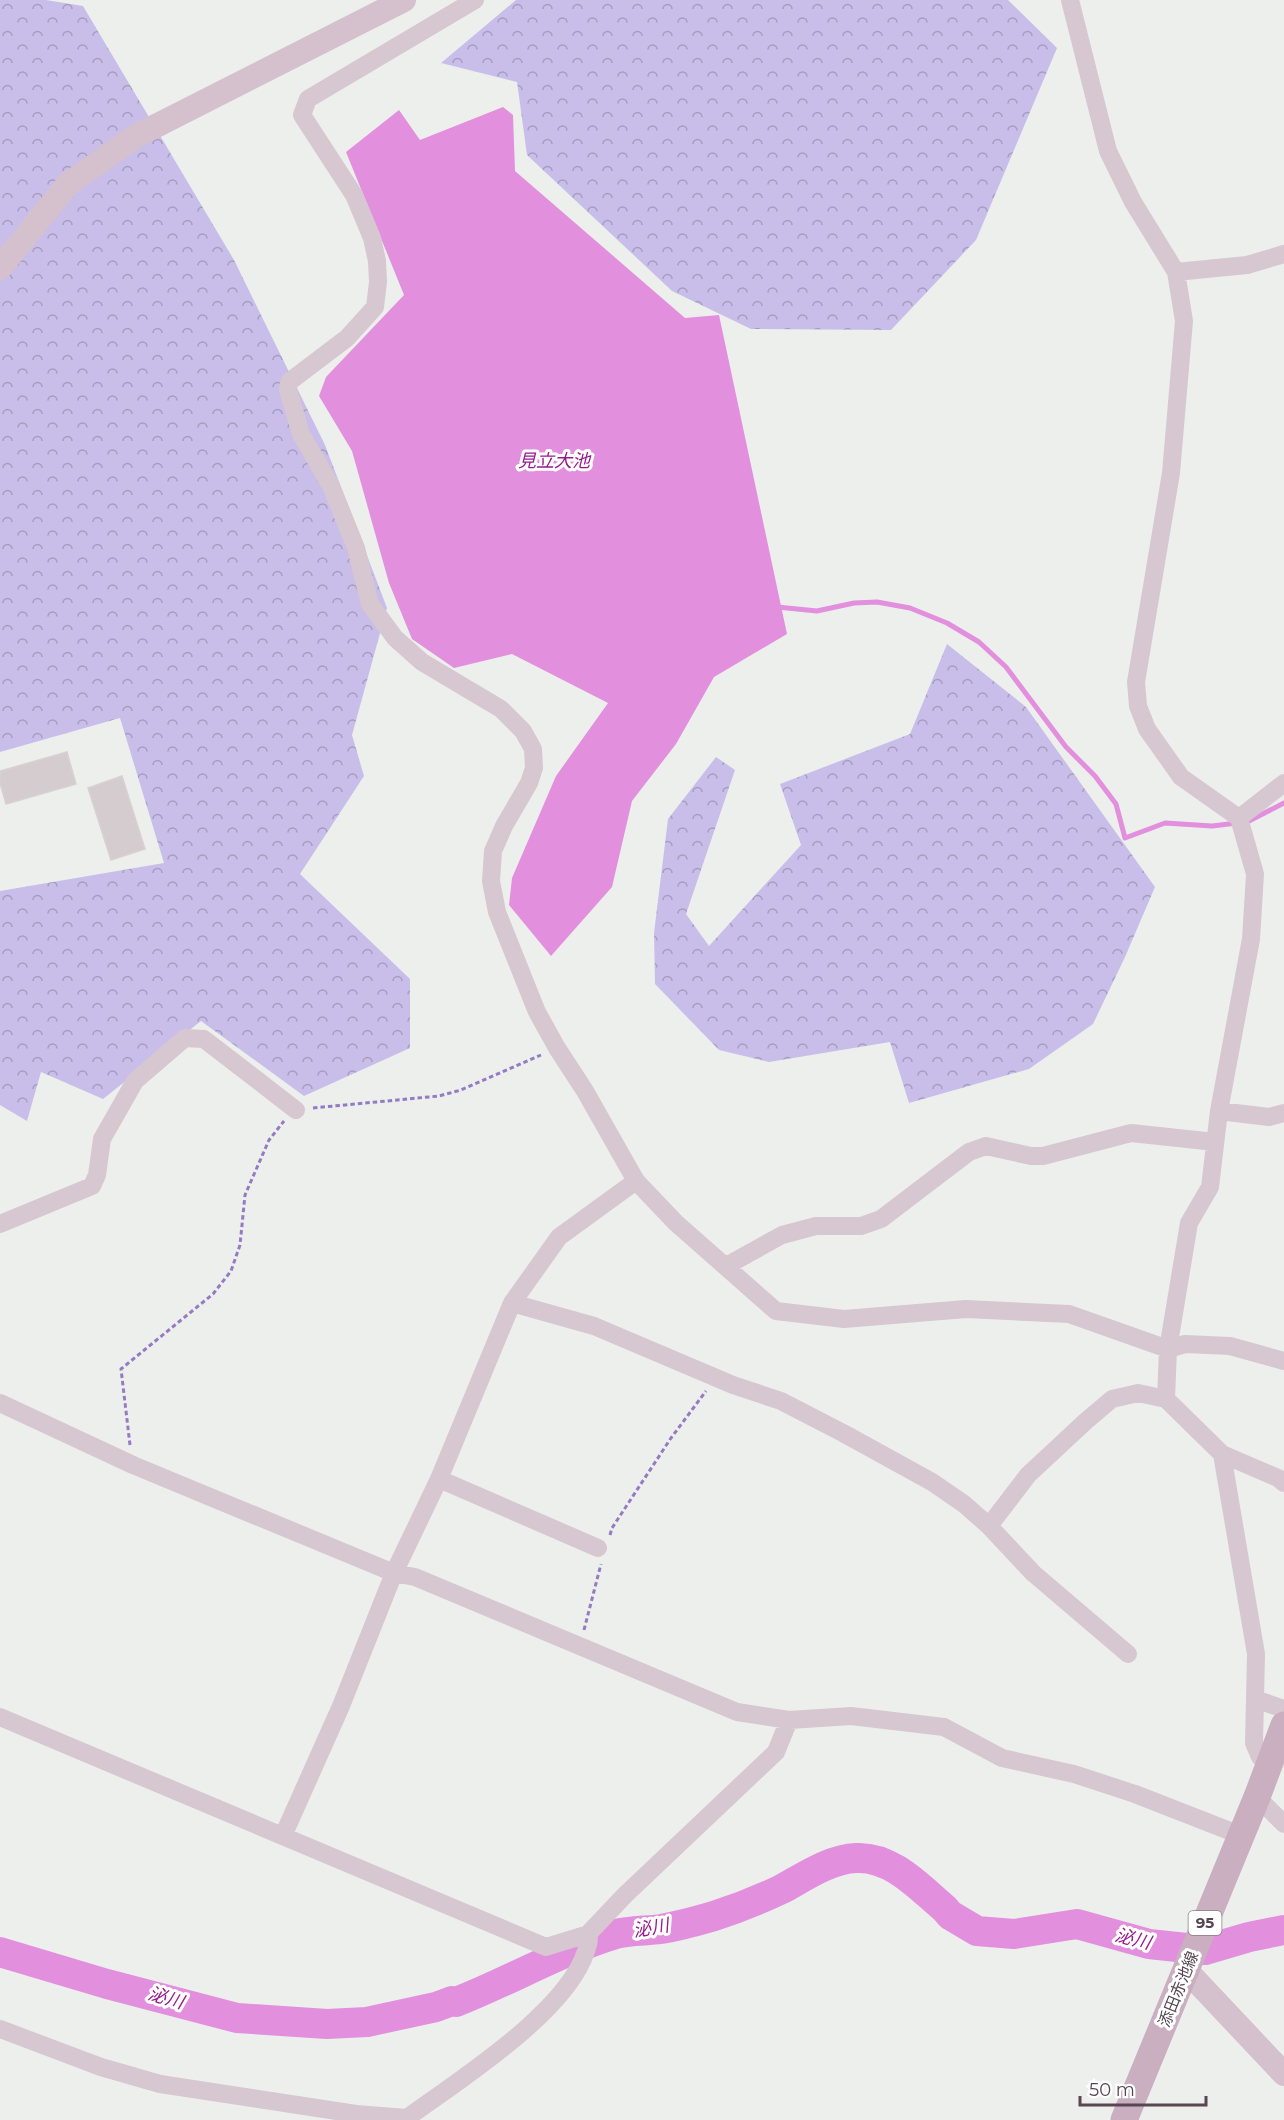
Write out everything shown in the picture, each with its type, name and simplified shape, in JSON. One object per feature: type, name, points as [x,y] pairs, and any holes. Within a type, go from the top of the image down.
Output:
[{"type":"main road","name":"添田赤池線","points":[[1124,2120],[1257,1797],[1284,1725]]},
{"type":"street","points":[[0,268],[68,184],[136,136],[404,0]]},
{"type":"street","points":[[475,0],[308,99],[302,115],[354,195],[372,238],[377,261],[378,282],[375,307],[346,338],[289,382],[288,390],[301,434],[331,486],[356,548],[370,604],[395,638],[422,662],[501,709],[523,731],[532,749],[534,768],[532,775],[493,851],[491,881],[497,912],[537,1012],[636,1181],[676,1223],[776,1311],[843,1319],[966,1309],[1070,1314],[1168,1349],[1185,1344],[1230,1346],[1284,1361]]},
{"type":"street","points":[[1070,0],[1108,151],[1133,202],[1176,272],[1184,321],[1169,485],[1136,682],[1138,706],[1148,729],[1181,777],[1239,818],[1255,874],[1251,939],[1219,1111],[1210,1187],[1189,1223],[1168,1349],[1166,1399]]},
{"type":"street","points":[[1176,272],[1247,265],[1284,254]]},
{"type":"street","points":[[1239,818],[1284,783]]},
{"type":"street","points":[[0,1224],[92,1186],[97,1175],[102,1139],[135,1081],[185,1038],[204,1039],[296,1110]]},
{"type":"street","points":[[1219,1111],[1269,1117],[1284,1113]]},
{"type":"street","points":[[726,1266],[782,1235],[816,1226],[861,1226],[881,1219],[969,1152],[986,1146],[1031,1156],[1044,1156],[1131,1133],[1215,1142]]},
{"type":"street","points":[[284,1836],[341,1706],[394,1573],[439,1479],[512,1303],[559,1237],[636,1181]]},
{"type":"street","points":[[512,1303],[594,1326],[733,1385],[781,1401],[843,1432],[932,1482],[964,1504],[1032,1573],[1128,1654]]},
{"type":"street","points":[[988,1526],[1028,1475],[1112,1399],[1138,1393],[1166,1399],[1222,1454],[1278,1478],[1284,1483]]},
{"type":"street","points":[[0,1403],[133,1465],[394,1573],[415,1577],[736,1712],[789,1720],[852,1716],[944,1727],[1002,1758],[1074,1774],[1135,1794],[1240,1835]]},
{"type":"street","points":[[0,1416],[18,1411]]},
{"type":"street","points":[[1222,1454],[1256,1654],[1254,1743],[1260,1757],[1270,1763]]},
{"type":"street","points":[[439,1479],[604,1548]]},
{"type":"street","points":[[1255,1699],[1284,1709]]},
{"type":"street","points":[[0,1717],[546,1947],[589,1936]]},
{"type":"street","points":[[0,2029],[100,2067],[160,2084],[356,2114],[407,2118],[508,2043],[553,2003],[581,1966],[589,1936],[625,1895],[776,1752],[789,1720]]},
{"type":"street","points":[[1257,1797],[1284,1824]]},
{"type":"street","points":[[1186,1970],[1284,2074]]},
{"type":"path","points":[[133,1465],[122,1369],[213,1294],[231,1271],[240,1245],[245,1195],[269,1140],[282,1122],[296,1110],[439,1096],[461,1090],[557,1048]]},
{"type":"path","points":[[581,1647],[604,1548],[612,1528],[704,1392],[733,1385]]},
{"type":"green space","points":[[0,0],[46,0],[83,6],[234,260],[325,445],[387,608],[352,735],[364,776],[300,874],[410,979],[410,1048],[304,1096],[201,1021],[103,1099],[41,1072],[27,1121],[0,1105],[0,891],[164,863],[120,718],[0,752]]},
{"type":"green space","points":[[516,0],[1008,0],[1057,48],[976,240],[891,330],[751,329],[672,291],[527,155],[517,82],[441,63]]},
{"type":"green space","points":[[947,644],[1026,707],[1155,887],[1093,1024],[1029,1069],[909,1103],[890,1042],[769,1062],[719,1050],[655,984],[654,933],[668,819],[716,757],[735,770],[686,914],[709,946],[801,845],[780,784],[910,734]]},
{"type":"water","name":"見立大池","points":[[503,107],[513,115],[515,171],[685,318],[719,315],[787,634],[714,677],[676,744],[632,801],[612,887],[551,956],[509,905],[512,878],[556,776],[608,703],[512,654],[454,668],[412,639],[389,583],[352,451],[319,396],[326,377],[404,295],[346,152],[399,110],[420,140]]},
{"type":"building","points":[[67,752],[76,784],[6,804],[0,783],[0,771]]},
{"type":"building","points":[[122,776],[145,849],[111,860],[88,788]]},
{"type":"waterway","points":[[777,607],[817,611],[854,603],[877,602],[910,608],[947,623],[979,642],[1006,667],[1066,747],[1095,776],[1116,804],[1125,838],[1165,823],[1212,826],[1237,823]]},
{"type":"waterway","points":[[1247,822],[1284,803]]},
{"type":"waterway","name":"泌川","points":[[0,1952],[107,1984],[237,2018],[327,2024],[367,2022],[436,2007],[452,2001],[456,2002],[555,1957],[616,1934],[667,1928],[722,1913],[774,1893],[827,1865],[856,1858],[882,1862],[905,1875],[950,1915],[977,1931],[1014,1934],[1077,1924],[1149,1944],[1205,1950],[1249,1937],[1284,1930]]}]
